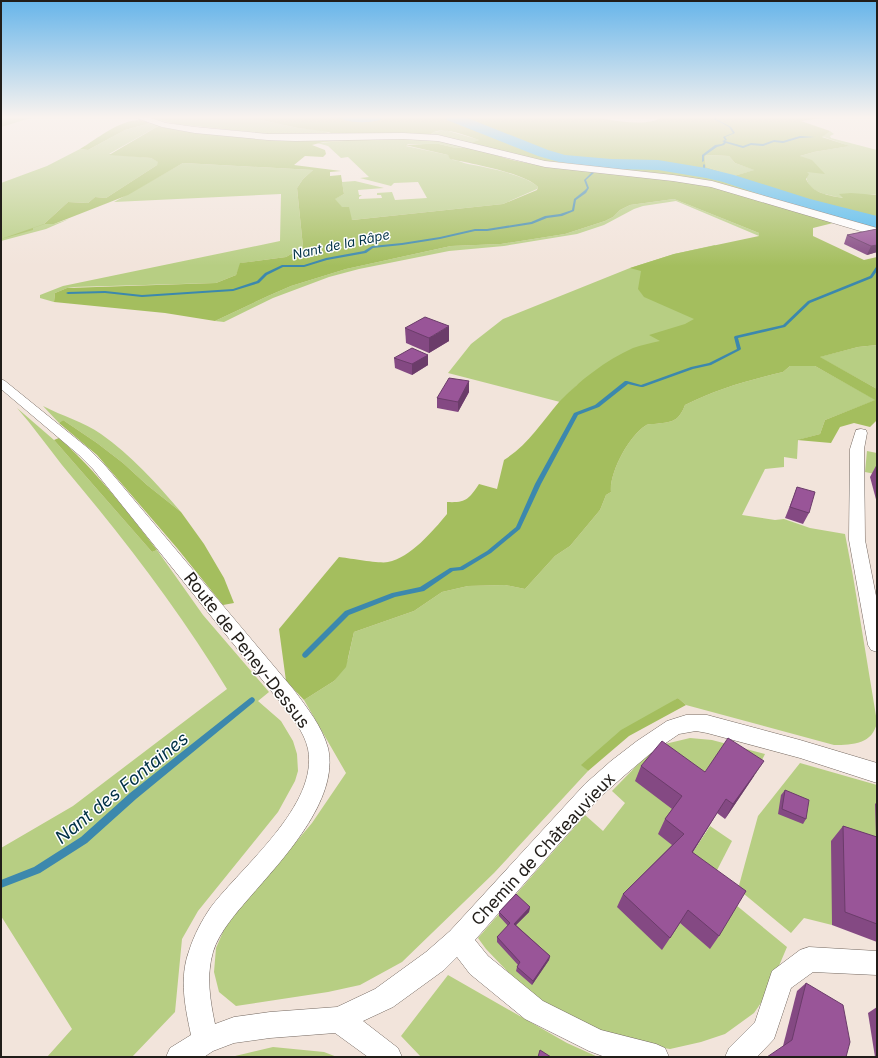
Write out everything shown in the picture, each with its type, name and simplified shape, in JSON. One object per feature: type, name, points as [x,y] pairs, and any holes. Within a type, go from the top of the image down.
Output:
[{"type":"street","points":[[567,166],[658,176],[712,184],[877,232]]},
{"type":"street","name":"Route de Peney-Dessus","points":[[1,383],[84,452],[115,485],[287,696],[310,729],[316,743],[319,756],[317,783],[302,815],[290,832],[229,904],[206,938],[197,972],[196,993],[205,1041]]},
{"type":"street","points":[[861,433],[857,449],[857,540],[877,645]]},
{"type":"street","name":"Chemin de Châteauvieux","points":[[338,1020],[384,998],[436,961],[459,940],[592,791],[644,747],[674,727],[696,723],[707,724],[800,749],[877,773]]},
{"type":"street","points":[[459,940],[479,966],[534,1010],[598,1042],[656,1057]]},
{"type":"street","points":[[738,1057],[765,1030],[781,980],[809,959],[877,963]]},
{"type":"street","points":[[179,1057],[205,1041],[234,1030],[270,1025],[338,1020],[367,1039],[389,1057]]},
{"type":"green space","points":[[46,166],[155,166],[106,198],[95,197],[88,203],[68,202],[44,224],[54,224],[69,219],[46,229],[1,241],[1,183]]},
{"type":"green space","points":[[155,166],[177,166],[128,195],[54,224],[45,224],[33,228],[33,230],[1,239],[44,224],[68,202],[88,203],[95,197],[106,198]]},
{"type":"green space","points":[[177,166],[246,166],[313,170],[303,179],[297,188],[303,247],[286,257],[241,263],[236,275],[216,283],[74,287],[55,293],[54,302],[40,298],[40,295],[63,286],[280,241],[281,194],[114,202]]},
{"type":"green space","points":[[246,166],[305,166],[341,171],[330,172],[330,176],[341,175],[344,194],[335,199],[342,207],[349,207],[352,220],[503,204],[537,190],[538,187],[521,177],[484,166],[546,166],[659,178],[701,184],[833,223],[813,228],[813,236],[864,260],[877,257],[877,345],[858,347],[820,357],[877,389],[877,420],[870,427],[854,423],[840,427],[831,443],[797,440],[820,434],[825,420],[875,400],[815,366],[790,366],[783,372],[758,378],[697,399],[685,405],[677,418],[665,423],[647,425],[639,431],[621,456],[613,475],[611,492],[606,495],[600,510],[570,546],[555,556],[525,589],[505,585],[468,586],[442,592],[414,611],[354,632],[346,667],[334,681],[304,700],[286,681],[279,629],[339,557],[372,562],[388,562],[413,550],[447,514],[447,502],[463,501],[469,497],[479,484],[497,489],[504,460],[527,441],[559,402],[575,386],[603,365],[623,353],[636,347],[660,341],[649,335],[685,324],[694,319],[644,297],[638,289],[641,271],[630,268],[674,254],[759,236],[759,233],[674,199],[630,205],[605,221],[565,234],[501,244],[451,246],[346,269],[291,286],[215,321],[165,313],[54,302],[55,293],[67,288],[216,283],[236,275],[240,263],[286,257],[303,247],[297,188],[303,179],[313,170]]},
{"type":"green space","points":[[358,166],[480,166],[516,175],[538,187],[537,189],[503,204],[352,220],[334,199],[344,194],[342,182],[355,181],[384,188],[358,190],[359,195],[362,195],[359,199],[382,198],[381,195],[377,195],[377,193],[392,192],[395,200],[427,198],[418,182],[394,183],[391,186],[360,178],[369,177]]},
{"type":"green space","points":[[575,166],[706,166],[734,176],[754,170],[744,166],[818,166],[825,174],[807,172],[809,174],[806,179],[817,191],[843,198],[839,194],[851,193],[877,195],[877,229],[724,185]]},
{"type":"green space","points":[[745,166],[755,170],[734,176],[706,167]]},
{"type":"green space","points":[[808,166],[877,166],[877,195],[841,198],[818,192],[810,186],[806,178],[806,172],[813,172]]},
{"type":"green space","points":[[674,199],[759,233],[759,236],[676,201],[643,206],[634,209],[604,225],[577,234],[504,246],[449,251],[359,269],[329,277],[273,298],[224,322],[215,321],[291,286],[346,269],[451,246],[501,244],[565,234],[605,221],[630,205]]},
{"type":"green space","points":[[715,245],[761,321],[577,385],[560,402],[448,373],[471,344],[503,319],[630,268],[674,254]]},
{"type":"green space","points":[[877,345],[877,389],[819,357],[858,347]]},
{"type":"green space","points":[[790,366],[815,366],[876,400],[825,420],[820,434],[798,440],[797,459],[784,457],[784,467],[765,469],[742,515],[775,520],[784,519],[810,528],[845,534],[877,722],[871,735],[867,739],[855,744],[834,745],[686,705],[678,698],[582,765],[588,771],[494,873],[402,962],[360,985],[328,992],[236,1006],[219,992],[214,972],[216,948],[226,925],[312,823],[346,773],[304,700],[334,681],[348,659],[354,632],[414,611],[442,592],[468,586],[505,585],[525,589],[555,556],[570,546],[600,510],[606,495],[611,492],[613,475],[621,456],[633,438],[646,425],[669,422],[680,415],[685,405],[697,399],[758,378],[783,372]]},
{"type":"green space","points":[[43,406],[101,434],[144,471],[181,512],[97,443],[63,420],[59,423]]},
{"type":"green space","points":[[17,408],[54,440],[152,552],[157,550],[203,615],[269,692],[258,701],[281,721],[293,741],[297,754],[298,771],[295,781],[278,812],[198,911],[182,939],[175,1012],[132,1057],[47,1057],[72,1029],[1,916],[1,848],[73,806],[227,689],[170,602],[128,546]]},
{"type":"green space","points":[[63,420],[123,463],[147,485],[181,512],[204,544],[224,578],[234,603],[223,605],[177,548],[97,455],[59,423]]},
{"type":"green space","points":[[59,438],[86,464],[123,506],[157,550],[152,552],[54,440]]},
{"type":"green space","points":[[867,451],[877,453],[877,472],[875,474],[865,472]]},
{"type":"green space","points":[[678,698],[686,705],[629,736],[588,771],[581,765],[621,730]]},
{"type":"green space","points":[[690,738],[712,740],[765,754],[754,776],[719,754],[674,811],[680,923],[710,948],[736,905],[787,947],[767,994],[754,1013],[725,1034],[701,1042],[670,1049],[639,1044],[604,1035],[537,999],[510,974],[486,949],[478,938],[585,815],[603,831],[625,803],[612,791],[651,751],[665,744]]},
{"type":"green space","points":[[800,763],[877,785],[876,856],[832,925],[804,918],[791,933],[738,889],[758,816]]},
{"type":"green space","points":[[710,826],[732,841],[714,876],[689,858]]},
{"type":"green space","points":[[448,975],[567,1043],[598,1057],[421,1057],[401,1036]]},
{"type":"green space","points":[[273,1047],[324,1052],[337,1057],[231,1057]]},
{"type":"building","points":[[877,229],[877,245],[871,246],[847,235]]},
{"type":"building","points":[[425,317],[449,326],[429,338],[405,328]]},
{"type":"building","points":[[412,348],[428,355],[412,364],[394,358]]},
{"type":"building","points":[[449,378],[469,381],[458,402],[437,398]]},
{"type":"building","points":[[797,487],[815,492],[809,513],[790,507]]},
{"type":"building","points":[[728,738],[764,761],[733,804],[726,799],[692,852],[746,891],[719,936],[688,910],[670,938],[623,894],[684,834],[665,819],[682,796],[641,766],[662,741],[705,772]]},
{"type":"building","points":[[785,790],[809,800],[806,819],[782,809]]},
{"type":"building","points":[[843,826],[877,837],[877,924],[845,912]]},
{"type":"building","points":[[516,894],[530,907],[514,924],[550,956],[533,981],[517,967],[520,962],[497,937],[510,923],[499,912]]},
{"type":"building","points":[[806,983],[843,1005],[850,1042],[846,1057],[767,1057],[792,1040]]},
{"type":"building","points":[[540,1050],[551,1057],[538,1057]]},
{"type":"waterway","points":[[666,166],[728,178],[804,203],[877,222]]},
{"type":"waterway","points":[[704,166],[704,172]]},
{"type":"waterway","name":"Nant de la Râpe","points":[[68,293],[105,292],[142,296],[233,290],[258,282],[266,274],[282,266],[304,266],[326,259],[365,252],[372,247],[440,238],[475,230],[487,230],[532,223],[546,217],[561,215],[573,210],[575,200],[588,188],[585,180],[594,172]]},
{"type":"waterway","name":"Nant des Fontaines","points":[[305,655],[347,613],[394,595],[422,589],[452,569],[461,569],[489,552],[518,528],[538,484],[576,414],[597,406],[627,382],[641,386],[692,368],[710,364],[739,349],[736,337],[784,326],[809,302],[871,277],[877,268]]},
{"type":"waterway","name":"Nant des Fontaines","points":[[1,884],[37,870],[84,840],[133,796],[252,700]]}]
